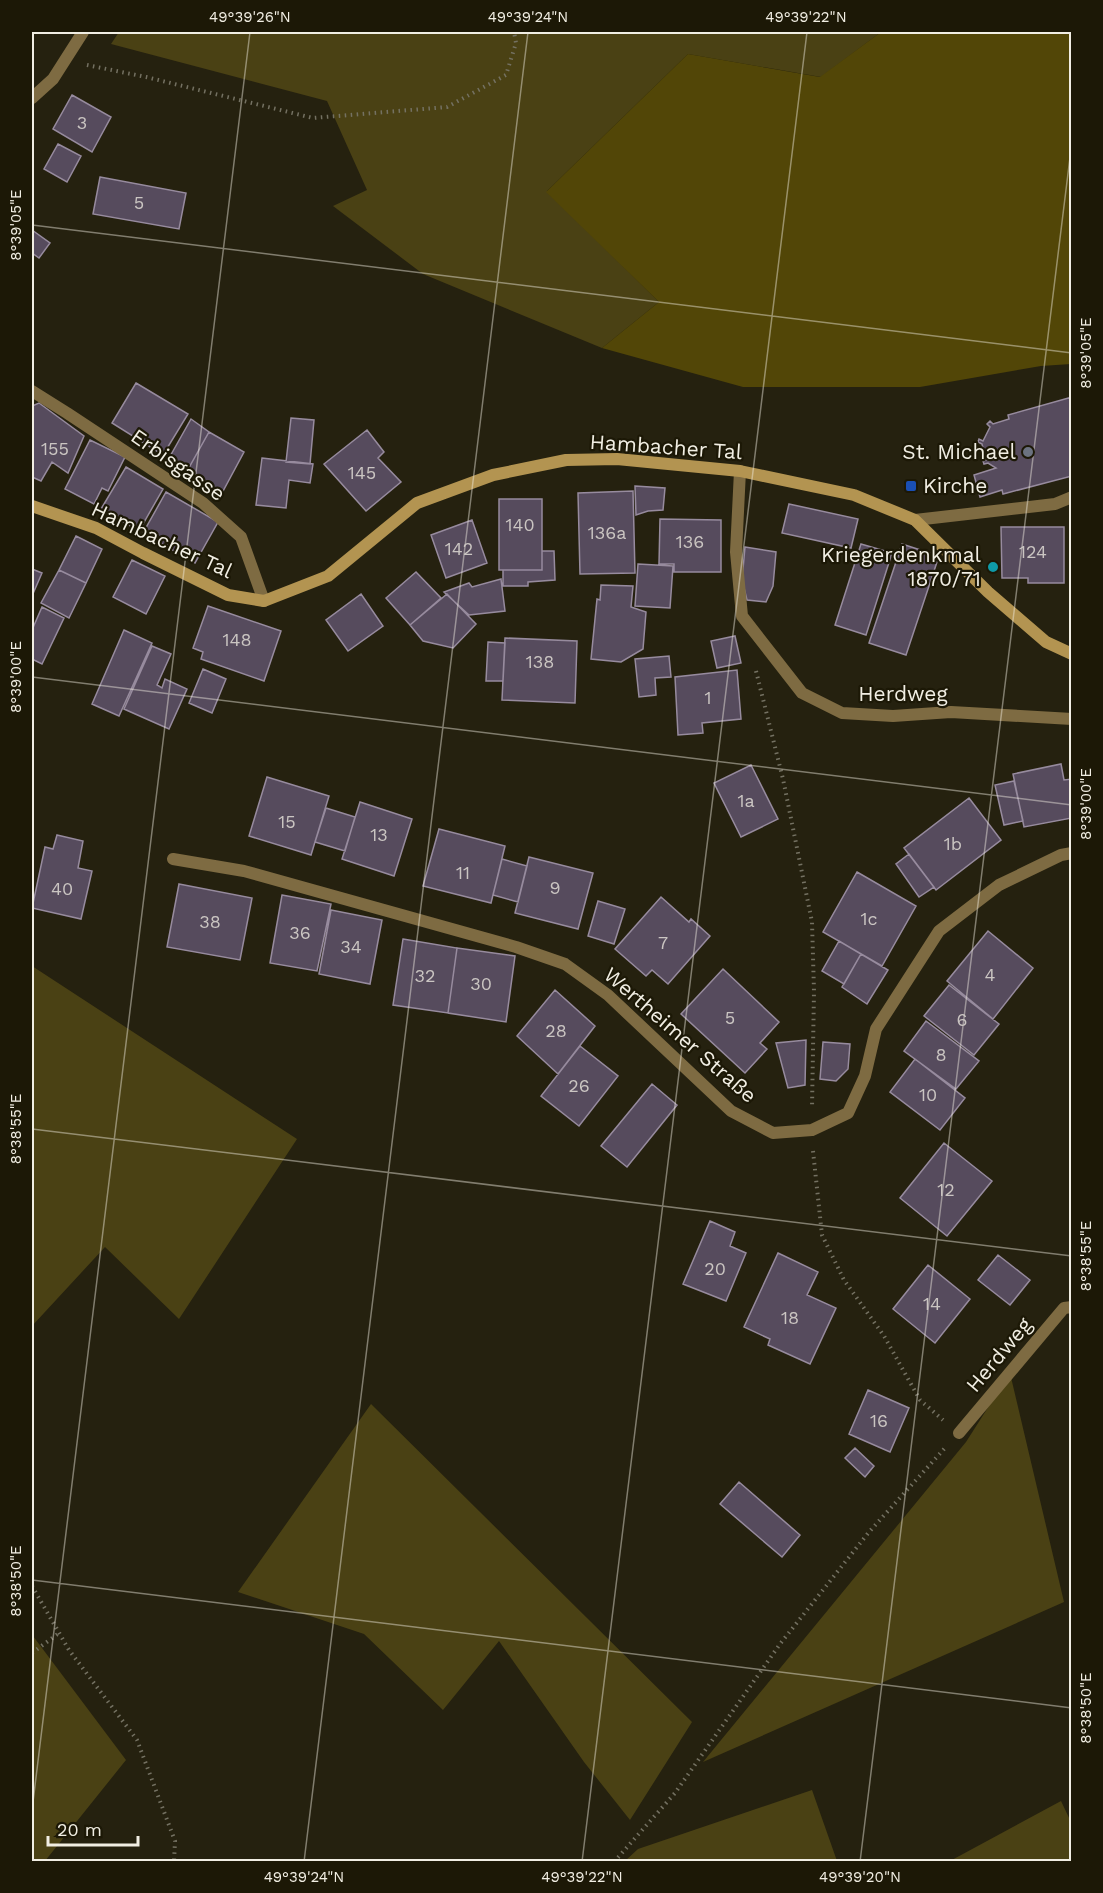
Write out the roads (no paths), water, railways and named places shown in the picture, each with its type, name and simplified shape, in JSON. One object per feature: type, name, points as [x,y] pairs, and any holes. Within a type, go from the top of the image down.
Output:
[{"type":"street","points":[[32,98],[53,79],[83,32]]},
{"type":"street","name":"Erbisgasse","points":[[32,391],[202,503],[241,537],[264,601]]},
{"type":"street","name":"Hambacher Tal","points":[[32,506],[96,528],[228,595],[264,601],[328,576],[417,503],[493,475],[566,460],[597,459],[740,471],[854,495],[915,520],[988,592],[1046,642],[1071,654]]},
{"type":"street","name":"Herdweg","points":[[740,471],[736,552],[742,615],[802,693],[842,713],[893,716],[951,712],[1071,719]]},
{"type":"street","name":"Hambacher Tal","points":[[915,520],[1055,504],[1071,497]]},
{"type":"street","name":"Wertheimer Straße","points":[[173,859],[244,871],[516,947],[565,964],[608,994],[731,1111],[773,1133],[812,1130],[848,1113],[865,1076],[876,1029],[939,931],[999,885],[1061,855],[1071,853]]},
{"type":"street","name":"Herdweg","points":[[959,1433],[1064,1308],[1071,1307]]},
{"type":"place","name":"St. Michael","points":[[1028,452]]},
{"type":"place","name":"Kirche","points":[[911,486]]},
{"type":"place","name":"Kriegerdenkmal 1870/71","points":[[993,567]]}]
